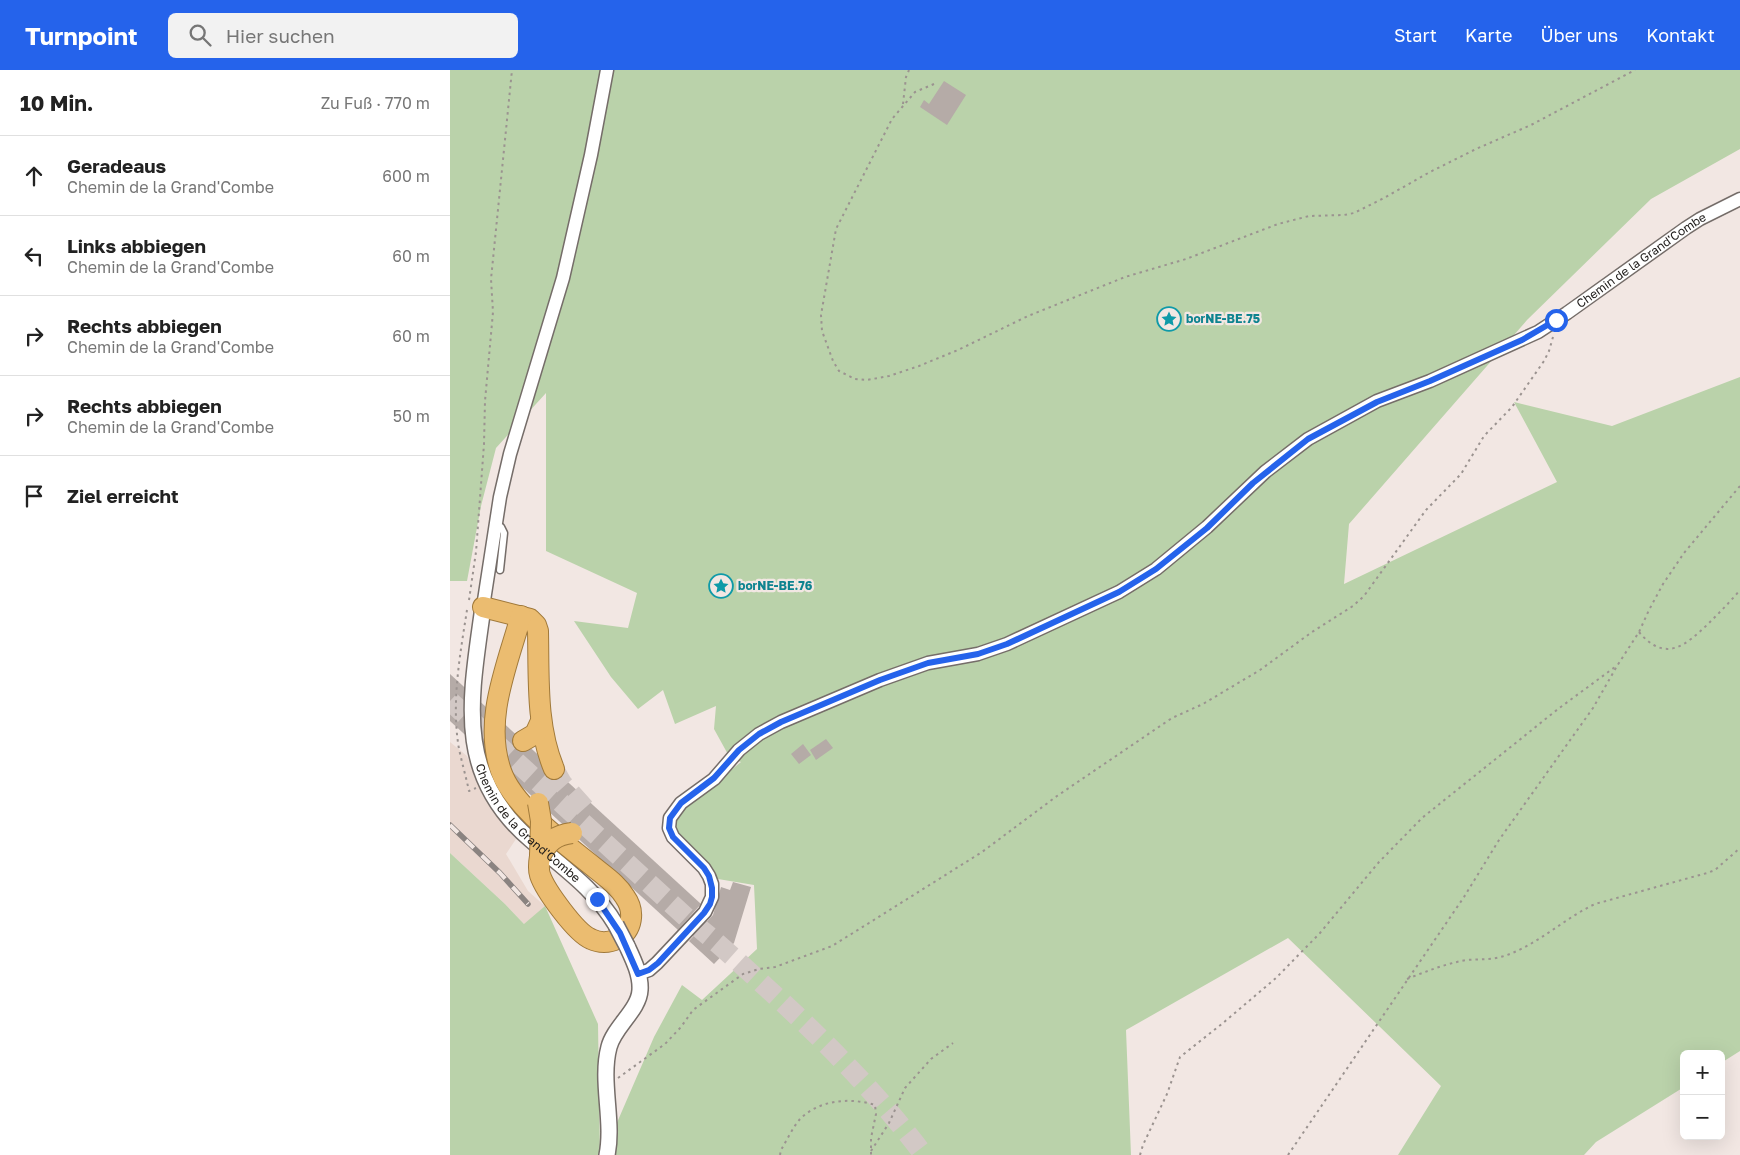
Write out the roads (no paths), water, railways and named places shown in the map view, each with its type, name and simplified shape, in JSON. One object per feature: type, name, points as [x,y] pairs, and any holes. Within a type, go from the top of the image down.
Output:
[{"type":"highway","points":[[473,605],[521,616],[532,621],[537,628],[541,721],[554,769]]},
{"type":"highway","points":[[521,616],[496,708],[495,733],[500,770],[510,788],[529,811],[624,894],[631,912],[630,923],[625,933],[614,940],[605,942],[594,940],[582,933],[546,887],[539,871],[540,856],[541,821],[538,803]]},
{"type":"highway","points":[[523,741],[535,734],[541,721]]},
{"type":"highway","points":[[540,856],[552,840],[572,833]]},
{"type":"street","points":[[473,605],[495,525],[510,454],[563,278],[591,155],[606,70]]},
{"type":"street","name":"Chemin de la Grand'Combe","points":[[473,605],[471,712],[475,750],[482,774],[496,800],[512,821],[526,836],[571,872],[607,912],[627,946],[638,974],[649,970],[658,963],[704,913],[712,897],[709,876],[704,868],[673,837],[669,828],[670,818],[681,803],[714,778],[739,750],[759,734],[781,722],[880,680],[928,663],[978,654],[1007,644],[1119,592],[1156,569],[1207,528],[1253,483],[1308,439],[1377,402],[1514,344],[1556,320],[1686,228],[1740,198]]},
{"type":"street","points":[[606,1155],[608,1129],[607,1056],[612,1039],[639,998],[638,974]]},
{"type":"lane","points":[[495,525],[501,527],[504,533],[500,570]]},
{"type":"tunnel","points":[[450,701],[810,1028],[888,1110],[924,1155]]},
{"type":"tunnel","points":[[554,769],[562,783],[590,814]]},
{"type":"railway","points":[[450,825],[500,873],[528,904]]},
{"type":"place","name":"borNE-BE.75","points":[[1169,319]]},
{"type":"place","name":"borNE-BE.76","points":[[721,586]]}]
